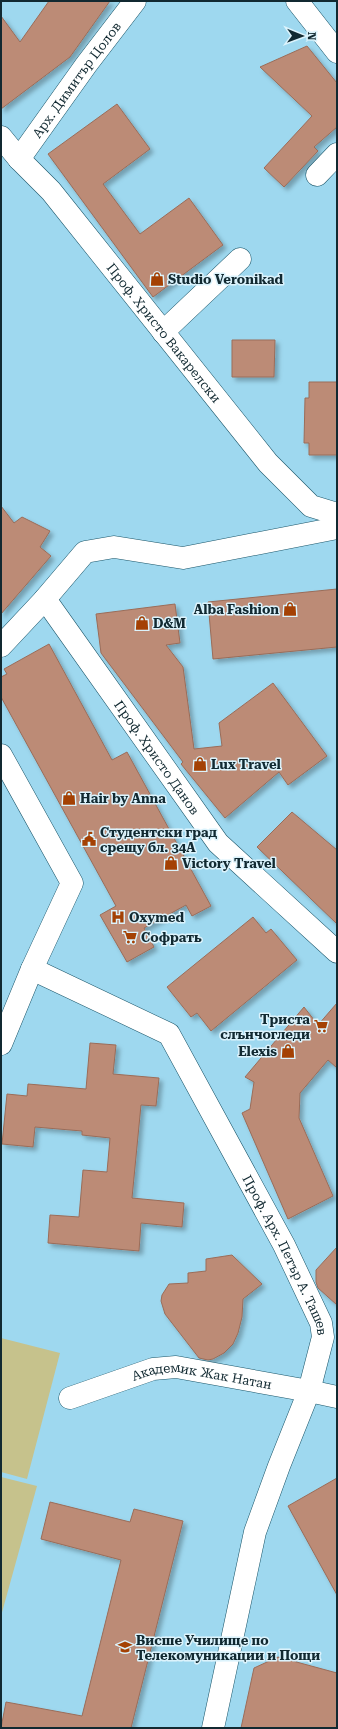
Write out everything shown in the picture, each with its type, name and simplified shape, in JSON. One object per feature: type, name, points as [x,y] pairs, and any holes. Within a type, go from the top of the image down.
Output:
[{"type":"street","name":"Арх. Димитър Цолов","points":[[19,159],[86,65],[135,1]]},
{"type":"street","points":[[297,1],[337,52]]},
{"type":"street","name":"Проф. Христо Вакарелски","points":[[1,137],[19,159],[51,191],[268,463],[311,506],[337,514]]},
{"type":"street","points":[[317,175],[337,154]]},
{"type":"street","points":[[163,332],[240,259]]},
{"type":"street","points":[[1,646],[45,599],[85,552],[114,547],[183,558],[337,528]]},
{"type":"street","name":"Проф. Христо Данов","points":[[45,599],[218,843],[337,952]]},
{"type":"street","points":[[1,755],[72,883],[32,970],[1,1044]]},
{"type":"street","name":"Проф. Арх. Петър А. Ташев","points":[[32,970],[169,1034],[284,1245],[321,1323],[323,1337],[309,1391],[255,1532],[213,1728]]},
{"type":"street","name":"Академик Жак Натан","points":[[70,1398],[153,1369],[176,1367],[337,1397]]},
{"type":"shaded area","points":[[1,1338],[60,1353],[27,1479],[1,1472]]},
{"type":"shaded area","points":[[1,1477],[37,1486],[1,1616]]},
{"type":"building","points":[[49,1],[110,1],[70,57],[1,109],[1,16],[20,42]]},
{"type":"building","points":[[307,46],[337,83],[337,127],[314,147],[318,151],[284,187],[264,168],[312,116],[260,67]]},
{"type":"building","points":[[117,104],[150,149],[103,184],[140,234],[189,198],[223,245],[153,297],[48,154]]},
{"type":"building","points":[[232,340],[275,340],[274,377],[232,377]]},
{"type":"building","points":[[309,382],[337,382],[337,455],[309,455],[309,443],[304,443],[305,398],[309,398]]},
{"type":"building","points":[[1,506],[14,523],[22,517],[50,531],[40,547],[51,556],[1,614]]},
{"type":"building","points":[[337,589],[337,647],[213,659],[208,602]]},
{"type":"building","points":[[175,604],[180,643],[166,645],[183,667],[194,749],[222,746],[219,723],[273,683],[327,756],[288,785],[279,772],[225,818],[181,764],[183,762],[101,653],[96,614]]},
{"type":"building","points":[[49,644],[112,760],[127,752],[211,906],[192,916],[186,905],[144,928],[154,947],[127,962],[100,915],[116,906],[1,697],[1,677],[7,674],[4,669]]},
{"type":"building","points":[[292,812],[337,850],[337,924],[257,847]]},
{"type":"building","points":[[253,917],[266,933],[271,929],[297,960],[211,1031],[197,1013],[191,1017],[167,987]]},
{"type":"building","points":[[337,1003],[337,1068],[328,1060],[300,1093],[299,1118],[333,1196],[288,1219],[242,1113],[250,1109],[254,1082],[245,1077],[304,1007],[318,1025]]},
{"type":"building","points":[[90,1043],[116,1045],[113,1074],[159,1078],[156,1106],[141,1105],[132,1198],[184,1203],[182,1227],[141,1223],[139,1251],[48,1243],[50,1215],[79,1217],[83,1170],[107,1172],[110,1138],[82,1135],[82,1131],[35,1127],[33,1147],[2,1144],[7,1094],[27,1096],[28,1084],[86,1089]]},
{"type":"building","points":[[337,1247],[337,1305],[318,1288],[316,1282],[316,1270]]},
{"type":"building","points":[[232,1255],[262,1284],[243,1299],[242,1317],[238,1333],[233,1344],[224,1353],[213,1359],[208,1360],[199,1358],[165,1314],[161,1301],[162,1295],[169,1284],[188,1283],[188,1273],[206,1271],[206,1259]]},
{"type":"building","points":[[337,1478],[337,1595],[288,1506]]},
{"type":"building","name":"Висше Училище по Телекомуникации и Пощи","points":[[50,1502],[130,1522],[134,1509],[183,1521],[131,1728],[1,1728],[6,1702],[82,1716],[121,1560],[41,1539]]},
{"type":"building","points":[[278,1657],[337,1673],[337,1728],[241,1728],[254,1668]]},
{"type":"place","name":"Studio Veronikad","points":[[157,279]]},
{"type":"place","name":"Alba Fashion","points":[[290,609]]},
{"type":"place","name":"D&M","points":[[142,623]]},
{"type":"place","name":"Lux Travel","points":[[200,764]]},
{"type":"place","name":"Hair by Anna","points":[[69,798]]},
{"type":"place","name":"Студентски град срещу бл. 34А","points":[[89,839]]},
{"type":"place","name":"Victory Travel","points":[[171,863]]},
{"type":"place","name":"Oxymed","points":[[118,917]]},
{"type":"place","name":"Софрать","points":[[130,937]]},
{"type":"place","name":"Триста слънчогледи","points":[[321,1026]]},
{"type":"place","name":"Elexis","points":[[288,1051]]},
{"type":"place","name":"Висше Училище по Телекомуникации и Пощи","points":[[125,1647]]}]
